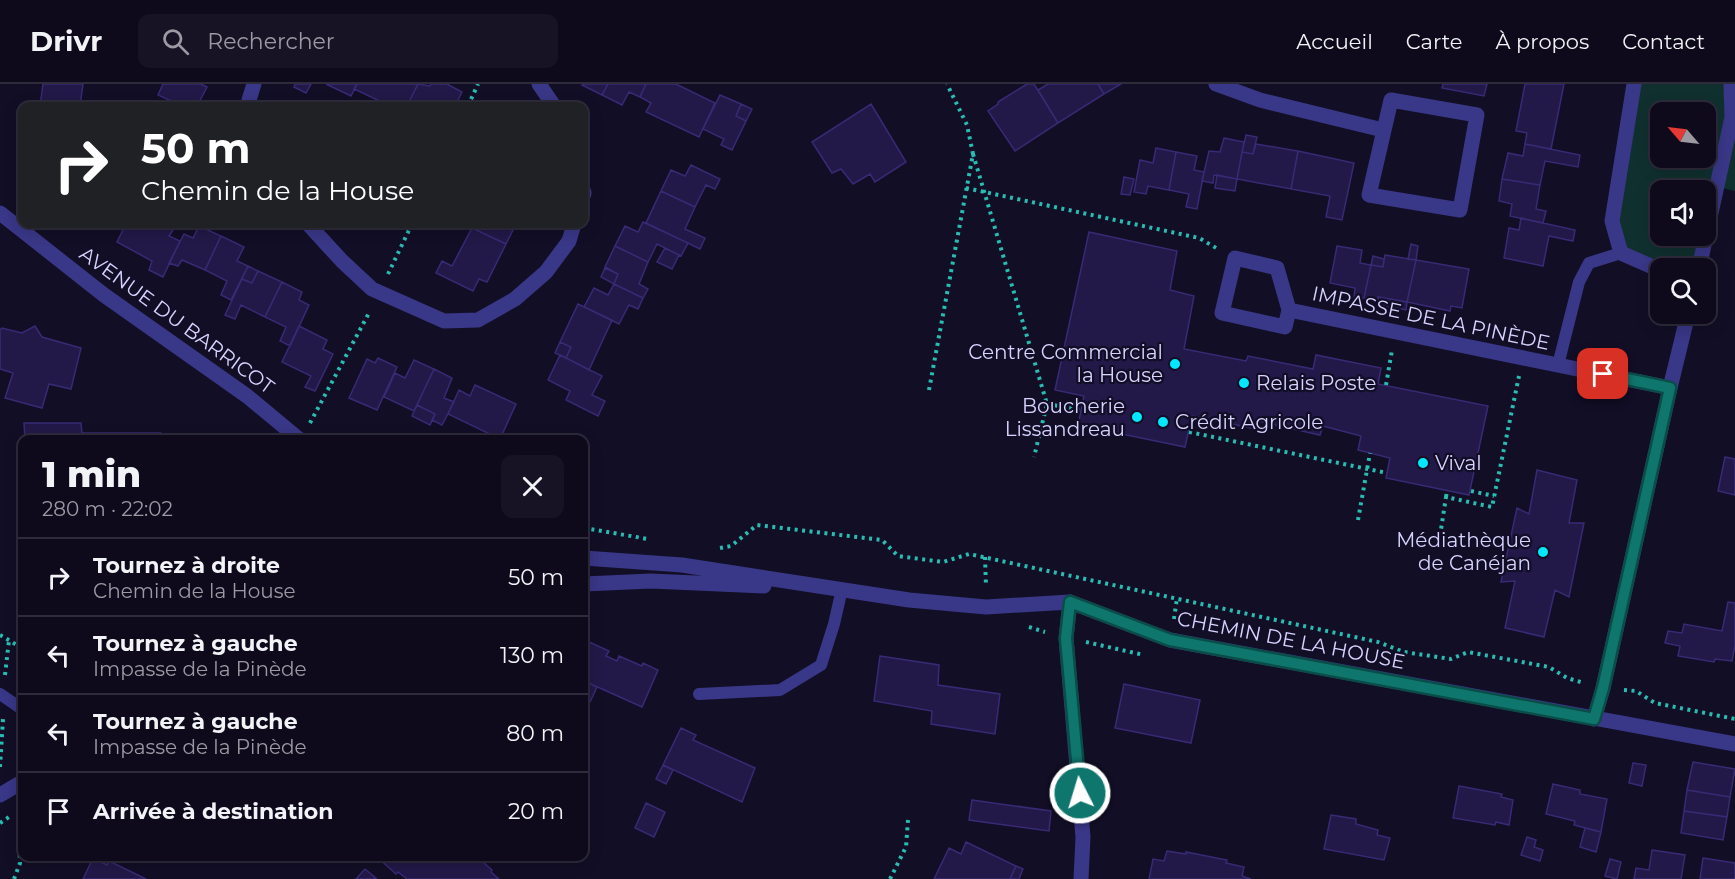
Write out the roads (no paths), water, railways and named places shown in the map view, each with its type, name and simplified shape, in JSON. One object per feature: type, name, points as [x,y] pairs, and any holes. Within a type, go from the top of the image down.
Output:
[{"type":"street","points":[[249,102],[254,84]]},
{"type":"street","points":[[539,84],[551,102]]},
{"type":"street","points":[[1216,84],[1260,100],[1383,130]]},
{"type":"street","points":[[1634,84],[1612,221],[1621,253],[1650,266]]},
{"type":"street","points":[[1701,258],[1732,117],[1731,84]]},
{"type":"street","points":[[1391,100],[1477,115],[1460,210],[1369,195],[1383,130],[1391,100]]},
{"type":"street","name":"AVENUE DU BARRICOT","points":[[0,213],[18,227]]},
{"type":"street","name":"AVENUE DU BARRICOT","points":[[19,228],[104,295],[303,434]]},
{"type":"street","points":[[312,228],[372,289],[444,321],[478,320],[515,299],[546,272],[569,241],[573,228]]},
{"type":"street","name":"IMPASSE DE LA PINÈDE","points":[[1234,258],[1277,268],[1289,310],[1285,327],[1222,313],[1234,258]]},
{"type":"street","name":"IMPASSE DE LA PINÈDE","points":[[1289,310],[1670,388]]},
{"type":"street","points":[[1594,719],[1686,324]]},
{"type":"street","name":"CHEMIN DE LA HOUSE","points":[[588,558],[682,565],[909,600],[986,607],[1070,602],[1170,640],[1735,744]]},
{"type":"street","name":"CHEMIN DE LA HOUSE","points":[[588,584],[651,581],[842,589]]},
{"type":"street","points":[[1070,602],[1066,638],[1083,837],[1081,879]]},
{"type":"street","points":[[0,795],[18,784]]},
{"type":"lane","points":[[1558,365],[1579,282],[1589,263],[1621,253]]},
{"type":"lane","points":[[699,694],[780,690],[821,664],[842,589]]},
{"type":"lane","points":[[0,694],[18,706]]},
{"type":"place","name":"Centre Commercial la House","points":[[1175,364]]},
{"type":"place","name":"Relais Poste","points":[[1244,383]]},
{"type":"place","name":"Boucherie Lissandreau","points":[[1137,417]]},
{"type":"place","name":"Crédit Agricole","points":[[1163,422]]},
{"type":"place","name":"Vival","points":[[1423,463]]},
{"type":"place","name":"Médiathèque de Canéjan","points":[[1543,552]]}]
